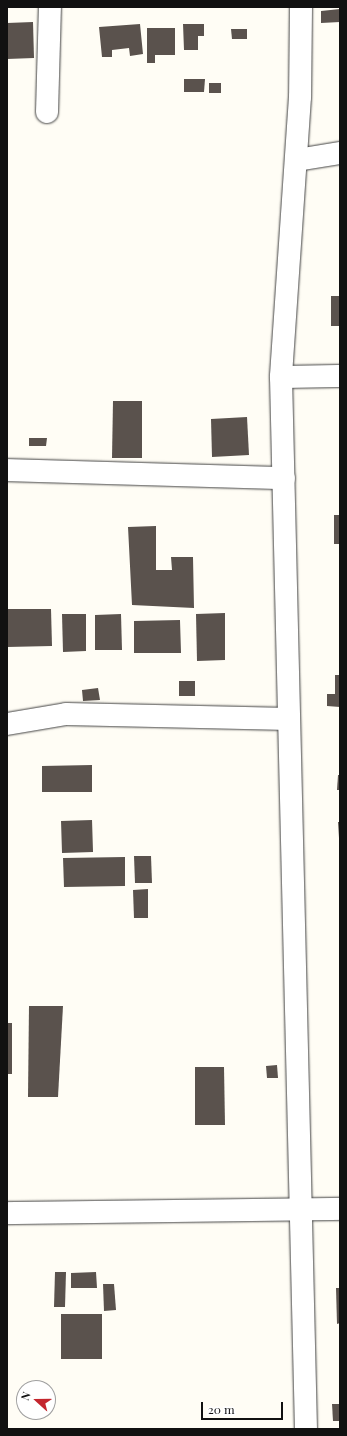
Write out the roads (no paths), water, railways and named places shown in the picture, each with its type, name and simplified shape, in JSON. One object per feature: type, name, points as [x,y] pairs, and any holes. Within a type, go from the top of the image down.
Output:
[{"type":"street","points":[[47,112],[50,7]]},
{"type":"street","points":[[301,7],[297,160],[281,377],[306,1429]]},
{"type":"street","points":[[297,160],[340,153]]},
{"type":"street","points":[[281,377],[340,376]]},
{"type":"street","points":[[7,470],[284,478]]},
{"type":"street","points":[[7,724],[66,714],[289,719]]},
{"type":"street","points":[[7,1213],[84,1215],[340,1209]]}]
